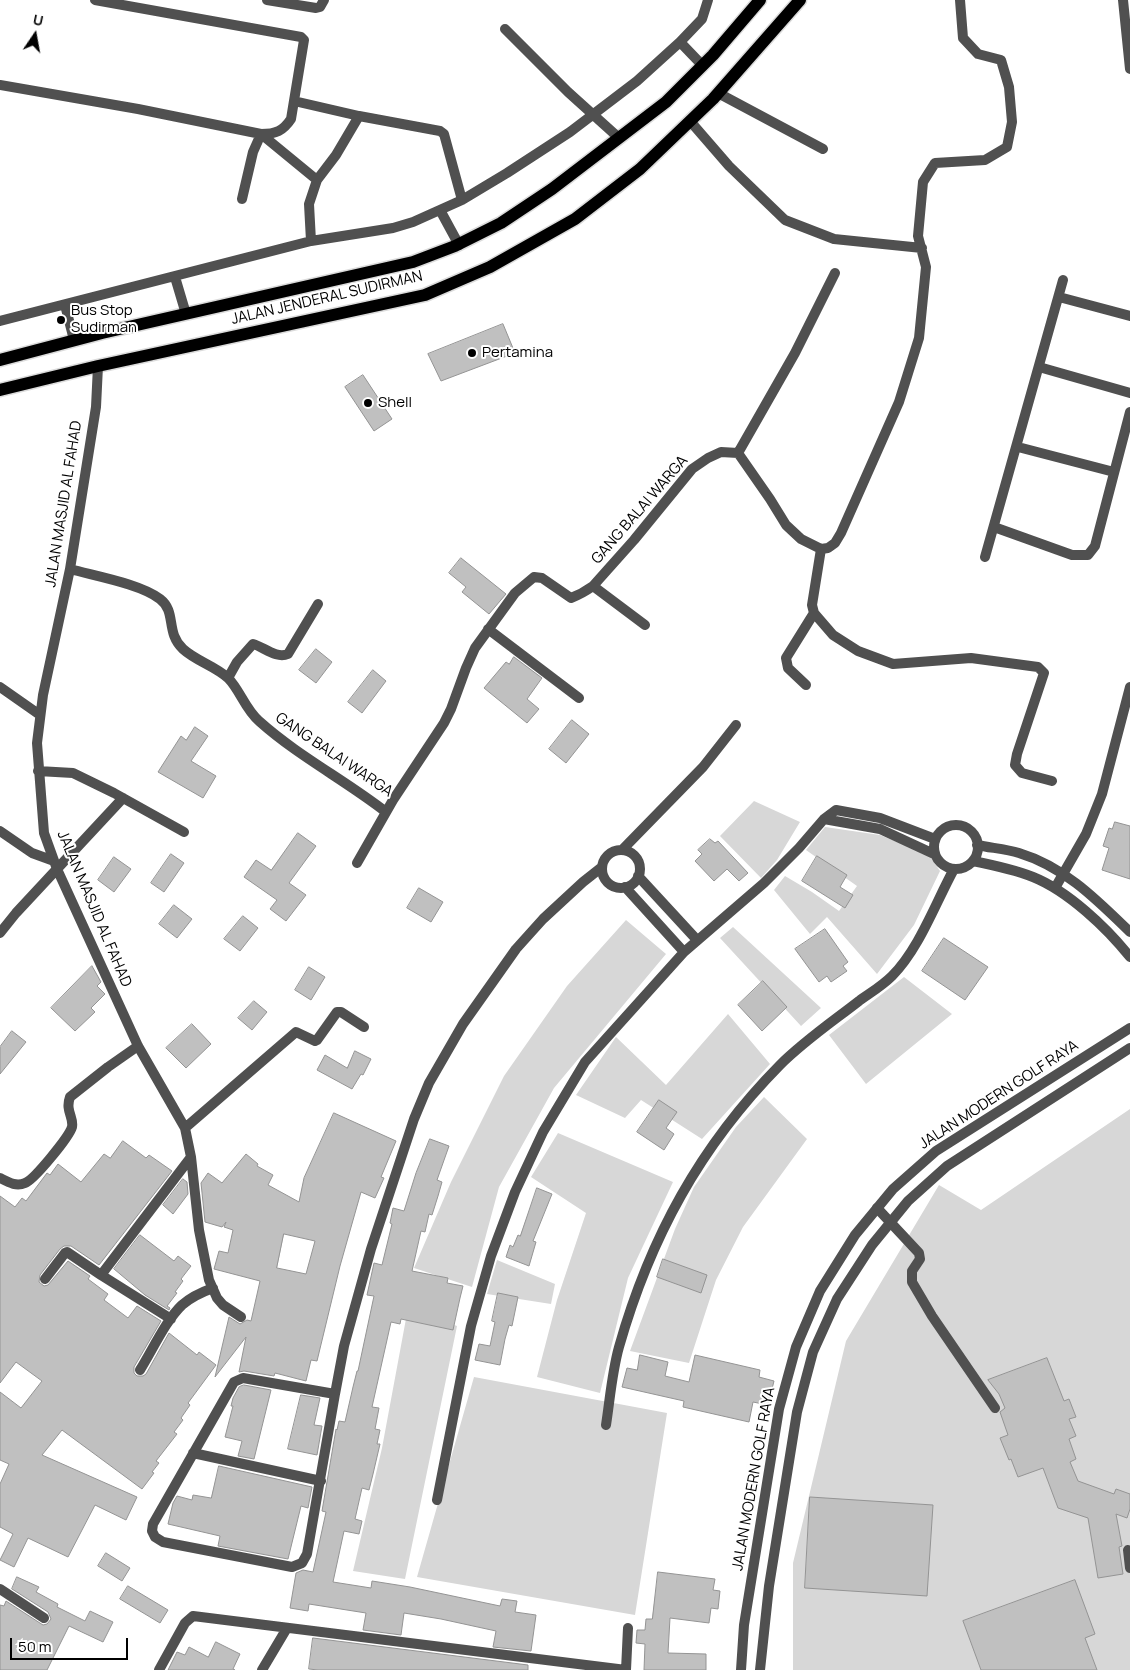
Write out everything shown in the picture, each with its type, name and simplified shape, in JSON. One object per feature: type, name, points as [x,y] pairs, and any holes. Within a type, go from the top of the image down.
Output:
[{"type":"main road","name":"JALAN JENDERAL SUDIRMAN","points":[[0,360],[74,340],[413,262],[458,245],[501,223],[552,189],[666,102],[703,66],[760,0]]},
{"type":"main road","name":"JALAN JENDERAL SUDIRMAN","points":[[0,390],[98,366],[425,295],[490,266],[575,219],[640,169],[718,93],[800,0]]},
{"type":"street","points":[[0,85],[138,109],[261,134],[274,134],[284,129],[291,119],[305,43],[301,37],[95,0]]},
{"type":"street","points":[[267,0],[316,8],[324,0]]},
{"type":"street","points":[[0,321],[311,241],[393,228],[413,222],[440,210],[462,200],[507,174],[570,132],[636,81],[680,42],[702,19],[708,0]]},
{"type":"street","points":[[835,273],[795,353],[738,453],[786,525],[801,539],[821,549],[828,548],[835,543],[841,533],[898,402],[919,338],[926,267],[918,236],[922,182],[935,163],[984,160],[1007,147],[1012,122],[1009,88],[1001,60],[978,54],[962,38],[960,0]]},
{"type":"street","points":[[1123,0],[1128,25],[1130,68]]},
{"type":"street","points":[[505,29],[592,115],[619,138]]},
{"type":"street","points":[[680,42],[703,66]]},
{"type":"street","points":[[718,93],[823,149]]},
{"type":"street","points":[[294,101],[358,116],[434,129],[444,134],[462,200]]},
{"type":"street","points":[[311,241],[309,204],[317,180],[336,155],[358,116]]},
{"type":"street","points":[[690,121],[729,166],[785,220],[834,240],[922,248]]},
{"type":"street","points":[[261,134],[317,180]]},
{"type":"street","points":[[242,199],[253,152],[261,134]]},
{"type":"street","points":[[440,210],[458,245]]},
{"type":"street","points":[[175,277],[186,314]]},
{"type":"street","points":[[985,557],[1018,447],[1060,297],[1063,280]]},
{"type":"street","points":[[1060,297],[1130,316]]},
{"type":"street","points":[[65,305],[74,340]]},
{"type":"street","name":"JALAN MASJID AL FAHAD","points":[[98,366],[96,407],[70,569],[40,715],[37,743],[44,833],[56,865],[138,1046],[185,1128],[191,1157],[199,1230],[207,1271],[213,1288],[223,1305],[241,1317]]},
{"type":"street","points":[[1040,367],[1130,394]]},
{"type":"street","points":[[994,527],[1072,555],[1088,555],[1095,546],[1130,412]]},
{"type":"street","points":[[1018,447],[1114,472]]},
{"type":"street","name":"GANG BALAI WARGA","points":[[70,569],[140,588],[162,599],[169,610],[176,642],[185,651],[228,678],[252,716],[386,812],[452,709],[475,648],[515,592],[534,577],[542,578],[571,598],[579,596],[593,586],[634,540],[692,469],[721,452],[738,453]]},
{"type":"street","points":[[821,549],[812,605],[814,613],[833,636],[858,652],[893,664],[971,658],[1038,667],[1044,673],[1014,765],[1022,773],[1052,781]]},
{"type":"street","points":[[593,586],[645,625]]},
{"type":"street","points":[[228,678],[247,648],[252,644],[278,655],[288,654],[318,604]]},
{"type":"street","points":[[806,685],[788,668],[786,658],[814,613]]},
{"type":"street","points":[[488,630],[579,698]]},
{"type":"street","points":[[0,687],[40,715]]},
{"type":"street","points":[[1055,888],[1065,873],[1070,858],[1086,834],[1102,794],[1130,687]]},
{"type":"street","points":[[622,850],[703,767],[736,725]]},
{"type":"street","points":[[38,772],[73,773],[184,832]]},
{"type":"street","points":[[0,933],[56,865],[123,798]]},
{"type":"street","points":[[437,1500],[471,1326],[491,1256],[514,1192],[543,1132],[585,1062],[684,952],[764,883],[799,848],[824,819],[836,810],[880,818],[935,839]]},
{"type":"street","points":[[357,863],[386,812]]},
{"type":"street","points":[[824,819],[880,829],[934,854]]},
{"type":"street","points":[[946,827],[962,827],[970,831],[975,837],[977,845],[976,856],[968,866],[954,869],[946,867],[939,862],[934,854],[933,846],[935,839],[946,827]]},
{"type":"street","points":[[0,831],[32,853],[56,865]]},
{"type":"street","points":[[977,845],[1019,853],[1065,873],[1091,894],[1130,932]]},
{"type":"street","points":[[622,850],[631,853],[637,859],[640,868],[633,884],[625,887],[616,887],[608,883],[603,876],[602,867],[604,860],[609,855],[615,851],[622,850]]},
{"type":"street","points":[[973,861],[1015,870],[1055,888],[1081,906],[1130,957]]},
{"type":"street","points":[[335,1394],[243,1378],[234,1382],[153,1524],[152,1531],[155,1537],[163,1542],[292,1567],[302,1563],[307,1554],[344,1346],[371,1249],[414,1119],[429,1083],[463,1024],[516,950],[544,919],[583,882],[602,867]]},
{"type":"street","points":[[606,1425],[619,1349],[638,1284],[673,1208],[699,1163],[733,1117],[780,1065],[812,1036],[890,978],[902,965],[912,952],[954,869]]},
{"type":"street","points":[[638,876],[697,940]]},
{"type":"street","points":[[625,887],[684,952]]},
{"type":"street","points":[[185,1128],[296,1032],[315,1041],[337,1012],[341,1012],[364,1027]]},
{"type":"street","name":"JALAN MODERN GOLF RAYA","points":[[741,1670],[744,1625],[779,1409],[796,1347],[820,1291],[855,1235],[877,1208],[893,1190],[936,1151],[1130,1028]]},
{"type":"street","points":[[0,1178],[13,1184],[24,1184],[34,1178],[72,1126],[68,1104],[70,1097],[138,1046]]},
{"type":"street","name":"JALAN MODERN GOLF RAYA","points":[[760,1670],[769,1586],[796,1421],[813,1352],[837,1298],[872,1245],[890,1222],[908,1201],[947,1166],[1130,1048]]},
{"type":"street","points":[[101,1275],[191,1157]]},
{"type":"street","points":[[877,1208],[919,1253],[920,1259],[912,1270],[912,1282],[932,1316],[995,1408]]},
{"type":"street","points":[[46,1280],[67,1252],[171,1319]]},
{"type":"street","points":[[140,1370],[171,1319],[182,1305],[198,1294],[213,1288]]},
{"type":"street","points":[[193,1453],[321,1481]]},
{"type":"street","points":[[1128,1550],[1130,1568]]},
{"type":"street","points":[[0,1590],[44,1618]]},
{"type":"street","points":[[158,1670],[185,1623],[193,1616],[626,1670],[628,1628]]},
{"type":"street","points":[[262,1670],[287,1628]]},
{"type":"shaded area","points":[[754,801],[800,822],[777,860],[761,878],[720,836]]},
{"type":"shaded area","points":[[825,827],[880,835],[929,855],[940,871],[914,925],[877,974],[827,917],[810,934],[774,890],[785,876],[839,911],[857,886],[806,850]]},
{"type":"shaded area","points":[[626,920],[666,954],[554,1088],[499,1187],[472,1287],[414,1268],[451,1182],[504,1076],[567,986]]},
{"type":"shaded area","points":[[733,927],[821,1008],[801,1026],[720,938]]},
{"type":"shaded area","points":[[904,977],[952,1014],[866,1084],[829,1035]]},
{"type":"shaded area","points":[[728,1014],[770,1064],[702,1139],[641,1100],[625,1118],[576,1095],[616,1037],[666,1085]]},
{"type":"shaded area","points":[[764,1097],[807,1139],[743,1227],[716,1280],[689,1363],[630,1351],[675,1229],[694,1187],[736,1127]]},
{"type":"shaded area","points":[[1130,1109],[1130,1670],[793,1670],[793,1563],[846,1341],[939,1185],[981,1210]]},
{"type":"shaded area","points":[[558,1133],[673,1182],[628,1278],[600,1393],[537,1377],[557,1300],[586,1213],[531,1177]]},
{"type":"shaded area","points":[[497,1260],[555,1284],[551,1304],[487,1294]]},
{"type":"shaded area","points":[[408,1308],[457,1326],[405,1579],[353,1571],[382,1448]]},
{"type":"shaded area","points":[[474,1377],[667,1413],[635,1615],[417,1577]]},
{"type":"building","name":"Pertamina","points":[[503,324],[515,353],[441,381],[428,354]]},
{"type":"building","name":"Shell","points":[[363,375],[392,419],[374,431],[345,387]]},
{"type":"building","points":[[461,558],[506,594],[489,614],[462,592],[466,587],[449,573]]},
{"type":"building","points":[[316,649],[332,662],[316,683],[299,670]]},
{"type":"building","points":[[514,657],[542,678],[527,699],[539,709],[527,723],[484,688],[506,662],[509,664]]},
{"type":"building","points":[[373,670],[386,681],[362,713],[348,702]]},
{"type":"building","points":[[572,720],[589,734],[566,763],[549,749]]},
{"type":"building","points":[[195,727],[208,736],[191,761],[216,776],[203,798],[158,772],[181,736],[186,740]]},
{"type":"building","points":[[1115,822],[1130,826],[1130,879],[1102,870],[1109,848],[1103,846],[1109,828],[1112,829]]},
{"type":"building","points":[[298,833],[316,846],[289,883],[306,895],[286,921],[270,909],[277,900],[244,877],[256,860],[271,870]]},
{"type":"building","points":[[710,839],[715,843],[718,841],[748,873],[739,881],[727,869],[714,881],[695,861],[702,854],[698,850]]},
{"type":"building","points":[[171,854],[184,863],[164,892],[151,883]]},
{"type":"building","points":[[817,856],[847,875],[840,887],[853,895],[845,908],[802,881]]},
{"type":"building","points":[[114,857],[131,869],[114,892],[98,880]]},
{"type":"building","points":[[419,888],[443,902],[431,922],[407,908]]},
{"type":"building","points":[[174,905],[192,919],[177,938],[159,924]]},
{"type":"building","points":[[243,916],[258,928],[240,951],[224,939]]},
{"type":"building","points":[[825,929],[848,962],[843,966],[847,971],[831,982],[827,976],[819,982],[795,949]]},
{"type":"building","points":[[944,938],[988,967],[965,1000],[922,971]]},
{"type":"building","points":[[92,966],[101,982],[97,986],[105,994],[91,1008],[95,1012],[75,1031],[51,1008]]},
{"type":"building","points":[[309,967],[325,977],[311,1000],[295,990]]},
{"type":"building","points":[[763,981],[787,1007],[762,1031],[738,1005]]},
{"type":"building","points":[[254,1001],[267,1012],[252,1030],[238,1018]]},
{"type":"building","points":[[192,1024],[211,1044],[186,1068],[166,1048]]},
{"type":"building","points":[[12,1031],[26,1042],[0,1074],[0,1047]]},
{"type":"building","points":[[355,1051],[371,1059],[363,1075],[361,1074],[352,1089],[317,1070],[325,1055],[347,1068]]},
{"type":"building","points":[[659,1100],[677,1112],[666,1128],[674,1134],[664,1150],[637,1132]]},
{"type":"building","points":[[334,1113],[396,1141],[381,1177],[384,1178],[375,1198],[361,1192],[340,1266],[317,1361],[311,1360],[306,1381],[275,1373],[274,1376],[244,1371],[239,1372],[246,1337],[215,1377],[229,1317],[240,1324],[247,1320],[251,1321],[260,1281],[214,1269],[219,1251],[228,1253],[233,1230],[224,1227],[226,1222],[222,1227],[205,1222],[201,1183],[208,1173],[222,1183],[246,1154],[258,1164],[257,1166],[273,1175],[268,1185],[299,1202],[304,1178]],"holes":[[[284,1234],[315,1241],[306,1274],[277,1268]]]},
{"type":"building","points":[[430,1139],[449,1146],[437,1180],[442,1182],[438,1196],[432,1215],[429,1214],[425,1232],[421,1231],[412,1271],[448,1278],[447,1283],[463,1286],[453,1330],[401,1319],[400,1324],[391,1322],[372,1407],[379,1408],[375,1429],[380,1430],[377,1444],[380,1444],[369,1490],[362,1488],[355,1519],[362,1521],[359,1534],[344,1531],[333,1582],[371,1588],[372,1581],[500,1606],[502,1599],[517,1601],[515,1612],[536,1615],[531,1651],[493,1647],[496,1631],[441,1619],[404,1613],[401,1635],[363,1630],[366,1613],[309,1604],[308,1611],[290,1608],[296,1573],[303,1570],[313,1572],[326,1512],[322,1511],[336,1429],[339,1421],[345,1422],[374,1296],[367,1295],[374,1263],[382,1265],[392,1224],[390,1223],[393,1208],[404,1211],[416,1173]]},
{"type":"building","points":[[123,1141],[146,1158],[149,1155],[172,1171],[99,1265],[71,1246],[64,1246],[40,1275],[39,1282],[44,1286],[48,1285],[68,1261],[90,1276],[88,1279],[108,1294],[104,1300],[128,1318],[137,1306],[161,1321],[134,1367],[134,1373],[137,1376],[146,1374],[169,1333],[197,1355],[199,1352],[216,1365],[188,1403],[190,1405],[181,1418],[183,1420],[174,1432],[177,1434],[156,1461],[159,1463],[152,1472],[154,1473],[142,1489],[62,1430],[42,1455],[137,1497],[126,1520],[95,1505],[68,1557],[28,1538],[14,1567],[0,1560],[13,1534],[0,1527],[0,1484],[9,1464],[0,1460],[0,1392],[21,1408],[42,1381],[16,1362],[0,1383],[0,1196],[15,1207],[22,1198],[26,1201],[47,1173],[50,1175],[58,1164],[81,1182],[104,1154],[110,1158]]},
{"type":"building","points":[[183,1179],[187,1182],[188,1194],[173,1214],[163,1205]]},
{"type":"building","points":[[537,1188],[552,1194],[533,1241],[536,1242],[529,1266],[506,1257],[510,1245],[513,1247],[518,1235],[520,1236]]},
{"type":"building","points":[[140,1235],[174,1261],[178,1256],[191,1266],[181,1279],[183,1281],[175,1292],[177,1293],[167,1306],[170,1308],[169,1310],[145,1295],[114,1269]]},
{"type":"building","points":[[663,1259],[707,1275],[701,1293],[657,1277]]},
{"type":"building","points":[[498,1293],[518,1297],[512,1326],[509,1325],[505,1339],[500,1365],[475,1360],[479,1344],[490,1346],[495,1322],[492,1321]]},
{"type":"building","points":[[640,1355],[668,1362],[665,1376],[689,1382],[695,1355],[760,1370],[759,1377],[774,1381],[768,1405],[753,1402],[749,1422],[683,1407],[684,1401],[622,1387],[627,1368],[637,1370]]},
{"type":"building","points":[[1047,1358],[1064,1401],[1069,1399],[1076,1417],[1069,1419],[1076,1436],[1069,1439],[1076,1459],[1070,1462],[1078,1481],[1114,1494],[1116,1489],[1130,1494],[1130,1509],[1127,1518],[1116,1514],[1122,1546],[1119,1547],[1123,1574],[1098,1578],[1088,1518],[1058,1508],[1043,1468],[1018,1477],[1000,1438],[1008,1435],[1000,1412],[1005,1408],[999,1394],[988,1380]]},
{"type":"building","points":[[244,1385],[271,1390],[254,1459],[238,1456],[242,1441],[225,1437],[233,1406],[231,1406],[233,1398],[239,1387]]},
{"type":"building","points":[[301,1395],[320,1398],[314,1425],[322,1426],[317,1455],[288,1449]]},
{"type":"building","points":[[219,1466],[312,1487],[308,1508],[301,1506],[288,1559],[218,1546],[220,1536],[168,1524],[173,1503],[177,1496],[192,1500],[193,1495],[211,1498]]},
{"type":"building","points":[[810,1497],[933,1505],[927,1596],[805,1588]]},
{"type":"building","points":[[106,1553],[130,1568],[122,1581],[98,1566]]},
{"type":"building","points":[[658,1572],[715,1579],[713,1590],[720,1591],[718,1609],[711,1608],[709,1623],[670,1618],[668,1653],[706,1654],[706,1670],[644,1670],[645,1644],[636,1643],[637,1630],[645,1630],[646,1619],[652,1619]]},
{"type":"building","points":[[17,1577],[39,1587],[36,1592],[58,1604],[57,1607],[85,1621],[90,1611],[113,1622],[103,1642],[69,1626],[47,1670],[0,1670],[0,1605],[4,1606],[6,1601],[43,1625],[47,1624],[51,1619],[48,1612],[12,1589]]},
{"type":"building","points":[[1075,1580],[1095,1634],[1085,1638],[1097,1670],[981,1670],[963,1621]]},
{"type":"building","points":[[128,1586],[168,1610],[160,1623],[120,1599]]},
{"type":"building","points":[[313,1638],[528,1665],[528,1670],[309,1669]]},
{"type":"building","points":[[216,1642],[240,1654],[233,1669],[235,1670],[168,1670],[177,1652],[185,1655],[189,1647],[208,1657]]},
{"type":"place","name":"Bus Stop Sudirman","points":[[61,320]]},
{"type":"place","name":"Pertamina","points":[[472,353]]},
{"type":"place","name":"Shell","points":[[368,403]]}]
